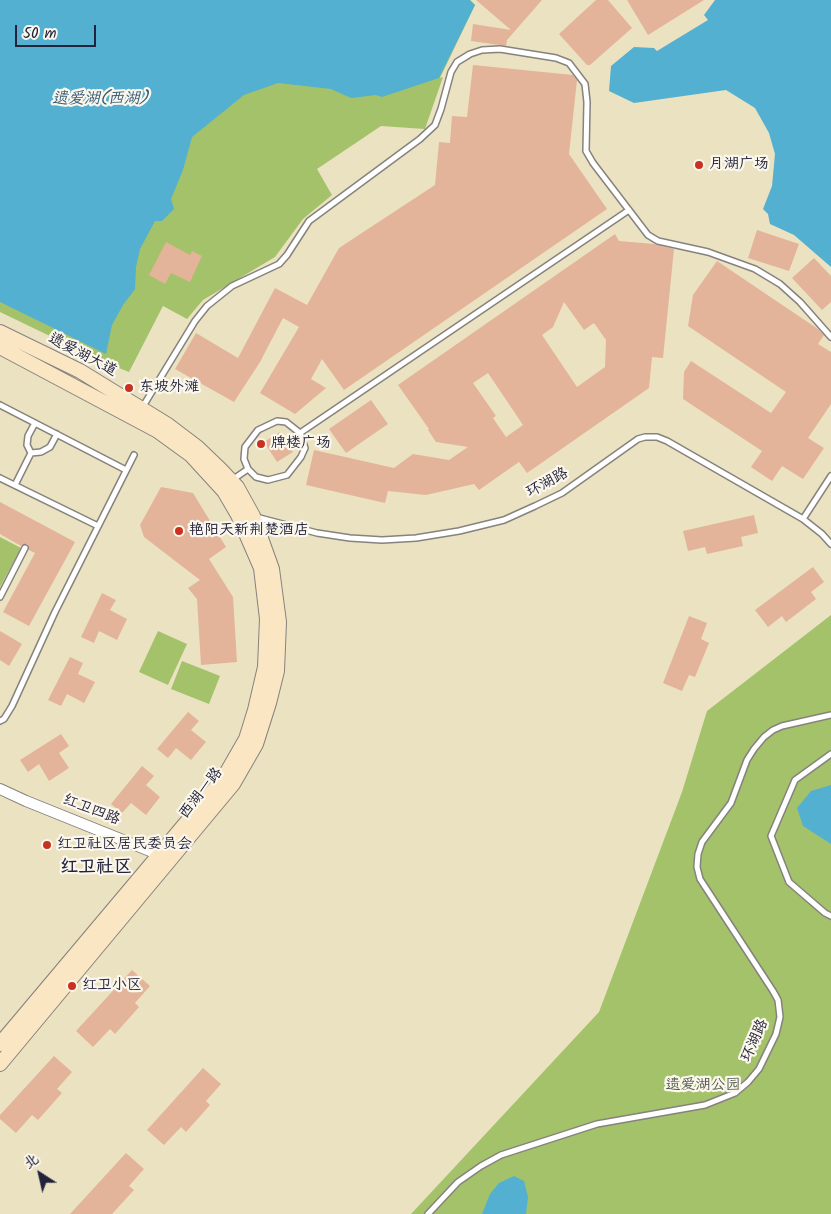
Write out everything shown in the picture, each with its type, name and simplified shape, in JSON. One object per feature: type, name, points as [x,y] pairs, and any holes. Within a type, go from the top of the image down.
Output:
[{"type":"main road","name":"遗爱湖大道","points":[[0,332],[80,372],[139,414],[226,484],[236,488],[253,516]]},
{"type":"main road","name":"遗爱湖大道","points":[[0,347],[139,414]]},
{"type":"main road","name":"遗爱湖大道","points":[[226,484],[238,515]]},
{"type":"main road","name":"西湖一路","points":[[0,1064],[165,857],[223,778],[246,739],[265,668],[267,619],[261,568],[238,515]]},
{"type":"main road","name":"西湖一路","points":[[0,1044],[165,857],[233,784],[256,744],[277,671],[279,622],[272,568],[253,516]]},
{"type":"street","name":"红卫四路","points":[[0,789],[165,857]]},
{"type":"lane","points":[[139,414],[195,321],[207,306],[232,286],[279,264],[309,221],[420,139],[435,125],[451,72],[457,62],[470,54],[482,50],[500,49],[556,58],[569,63],[586,84],[586,151],[592,163],[652,238],[734,260],[755,270],[780,284],[800,302],[831,337]]},
{"type":"lane","points":[[300,433],[629,210]]},
{"type":"lane","points":[[0,404],[126,470]]},
{"type":"lane","points":[[277,421],[286,422],[300,433],[305,448],[301,457],[287,475],[268,480],[256,477],[248,469],[244,458],[245,447],[258,430],[277,421]]},
{"type":"lane","points":[[31,453],[27,445],[28,436],[35,423]]},
{"type":"lane","points":[[31,453],[42,452],[50,446],[56,434]]},
{"type":"lane","name":"环湖路","points":[[238,515],[253,516],[317,533],[350,538],[382,540],[416,538],[459,531],[504,520],[562,492],[600,468],[630,444],[646,437],[657,437],[803,519],[831,544]]},
{"type":"lane","points":[[16,486],[31,453]]},
{"type":"lane","points":[[0,721],[4,720],[12,706],[54,612],[134,455]]},
{"type":"lane","points":[[226,484],[248,469]]},
{"type":"lane","points":[[803,519],[831,476]]},
{"type":"lane","points":[[0,478],[98,526]]},
{"type":"lane","points":[[0,597],[25,548]]},
{"type":"lane","name":"环湖路","points":[[428,1214],[458,1182],[501,1155],[597,1124],[705,1105],[735,1093],[759,1069],[776,1034],[780,1017],[778,1000],[700,878],[697,868],[698,854],[702,842],[731,803],[747,760],[764,737],[772,730],[782,726],[831,715]]},
{"type":"lane","points":[[831,754],[795,780],[771,836],[789,882],[831,916]]},
{"type":"green space","name":"遗爱湖(西湖)","points":[[0,0],[470,0],[475,5],[440,78],[443,77],[425,129],[381,126],[317,169],[332,195],[303,219],[275,257],[203,300],[187,319],[163,306],[129,372],[0,312]]},
{"type":"green space","points":[[0,537],[21,548],[0,587]]},
{"type":"green space","name":"遗爱湖公园","points":[[831,615],[831,1214],[411,1214],[599,1012],[682,792],[707,711]]},
{"type":"green space","points":[[158,631],[187,644],[168,685],[139,672]]},
{"type":"green space","points":[[182,661],[220,676],[209,704],[171,689]]},
{"type":"water","name":"遗爱湖(西湖)","points":[[0,0],[470,0],[475,5],[439,78],[382,97],[376,95],[351,98],[331,89],[278,83],[244,95],[192,137],[183,170],[171,199],[174,209],[162,221],[155,221],[140,249],[136,267],[135,289],[112,325],[106,354],[0,302]]},
{"type":"water","points":[[715,0],[831,0],[831,267],[794,235],[770,224],[768,214],[763,209],[772,186],[775,154],[769,133],[755,108],[726,90],[634,103],[609,91],[611,66],[634,47],[654,48],[657,51],[708,20],[704,15]]},
{"type":"water","points":[[831,785],[831,844],[803,826],[797,808],[811,791]]},
{"type":"water","points":[[514,1176],[524,1181],[528,1197],[526,1214],[482,1214],[490,1194],[499,1183]]},
{"type":"building","points":[[476,0],[542,0],[507,40],[506,46],[471,41],[473,24],[511,30]]},
{"type":"building","points":[[596,0],[608,0],[632,28],[590,65],[587,65],[559,34]]},
{"type":"building","points":[[627,0],[704,0],[648,35]]},
{"type":"building","points":[[473,65],[573,75],[577,80],[569,154],[607,209],[344,390],[322,359],[311,379],[326,388],[295,414],[260,393],[299,327],[283,318],[260,362],[234,402],[175,369],[196,333],[238,358],[275,288],[307,305],[339,248],[435,185],[439,142],[450,143],[452,116],[467,117]]},
{"type":"building","points":[[757,230],[799,244],[789,271],[748,258]]},
{"type":"building","points":[[615,234],[619,241],[654,244],[674,249],[663,358],[652,357],[649,388],[527,473],[519,462],[479,490],[474,484],[426,495],[388,491],[385,503],[306,485],[314,450],[394,468],[413,454],[449,460],[468,447],[436,442],[398,385]],"holes":[[[564,302],[584,330],[594,323],[606,340],[605,367],[577,387],[542,335],[553,327]],[[488,373],[523,425],[506,437],[493,418],[496,416],[473,383]]]},
{"type":"building","points":[[166,242],[190,255],[192,251],[202,256],[190,282],[171,273],[165,284],[149,275]]},
{"type":"building","points":[[814,258],[831,276],[831,302],[822,310],[792,278]]},
{"type":"building","points":[[717,261],[818,329],[824,335],[818,344],[831,352],[831,404],[808,438],[824,448],[803,479],[782,466],[772,481],[751,467],[762,451],[683,399],[684,372],[691,361],[771,413],[786,392],[688,326],[693,295]]},
{"type":"building","points":[[371,400],[388,424],[346,453],[329,429]]},
{"type":"building","points":[[280,432],[293,452],[277,462],[264,442]]},
{"type":"building","points":[[161,487],[193,493],[226,547],[209,559],[233,597],[237,662],[201,665],[197,599],[188,588],[200,580],[144,537],[140,525]]},
{"type":"building","points":[[0,502],[75,542],[29,626],[3,612],[35,553],[29,550],[27,544],[21,546],[0,534]]},
{"type":"building","points":[[754,515],[758,533],[741,537],[743,546],[707,554],[705,547],[688,551],[683,531]]},
{"type":"building","points":[[813,567],[824,582],[811,592],[816,599],[786,622],[782,616],[768,627],[755,610]]},
{"type":"building","points":[[102,593],[116,600],[110,610],[127,619],[117,640],[99,631],[94,643],[81,637]]},
{"type":"building","points":[[689,616],[707,623],[701,639],[709,643],[695,677],[689,675],[682,691],[663,683]]},
{"type":"building","points":[[0,631],[22,644],[9,666],[0,660]]},
{"type":"building","points":[[70,657],[83,663],[78,674],[95,682],[84,703],[67,694],[61,706],[48,700]]},
{"type":"building","points":[[188,712],[199,721],[191,730],[206,742],[191,760],[176,748],[168,758],[157,749]]},
{"type":"building","points":[[61,734],[69,746],[59,753],[69,768],[49,781],[39,764],[28,772],[20,760]]},
{"type":"building","points":[[142,766],[154,776],[146,785],[160,797],[146,815],[131,803],[122,813],[111,804]]},
{"type":"building","points":[[132,970],[150,986],[135,1003],[139,1007],[115,1034],[110,1029],[93,1047],[76,1031]]},
{"type":"building","points":[[54,1056],[72,1072],[57,1089],[62,1093],[38,1120],[32,1115],[16,1133],[0,1119],[0,1115]]},
{"type":"building","points":[[203,1068],[221,1084],[206,1101],[210,1105],[186,1132],[181,1127],[164,1145],[147,1130]]},
{"type":"building","points":[[126,1153],[144,1169],[129,1186],[134,1190],[112,1214],[70,1214]]},
{"type":"place","name":"月湖广场","points":[[699,165]]},
{"type":"place","name":"东坡外滩","points":[[129,388]]},
{"type":"place","name":"牌楼广场","points":[[261,444]]},
{"type":"place","name":"艳阳天新荆楚酒店","points":[[179,531]]},
{"type":"place","name":"红卫社区居民委员会","points":[[47,845]]},
{"type":"place","name":"红卫小区","points":[[72,986]]},
{"type":"district","name":"红卫社区","points":[[96,869]]}]
